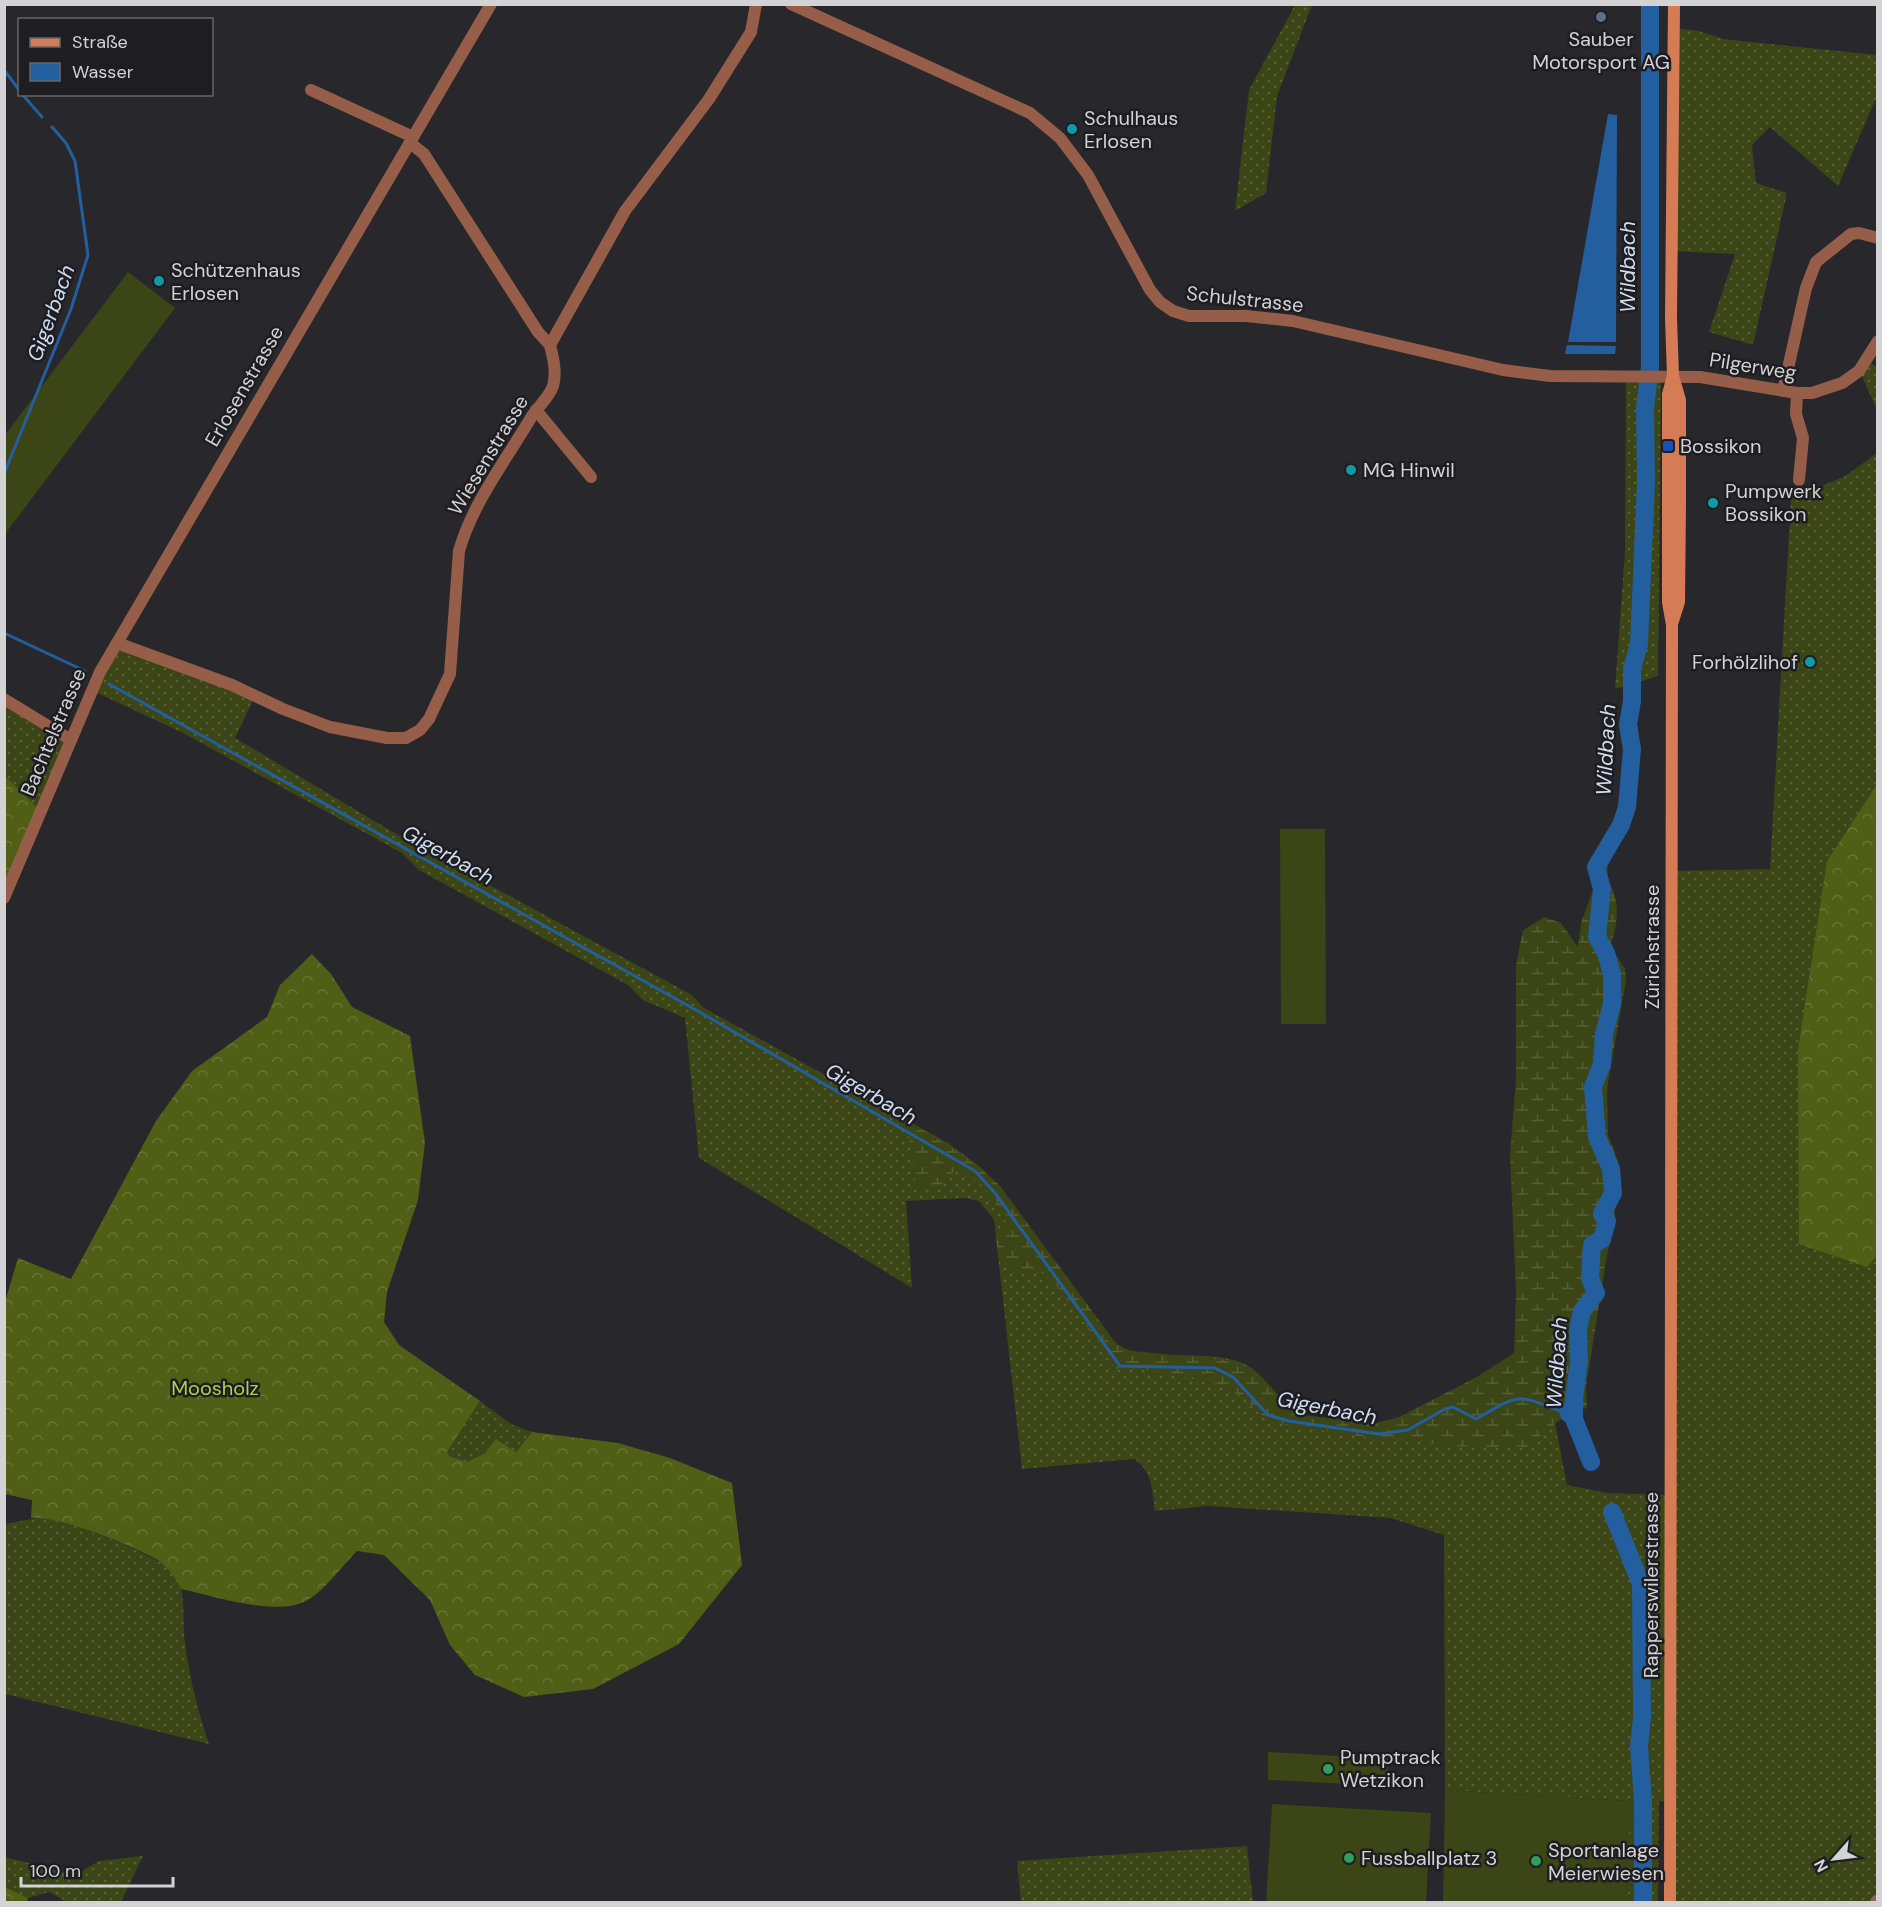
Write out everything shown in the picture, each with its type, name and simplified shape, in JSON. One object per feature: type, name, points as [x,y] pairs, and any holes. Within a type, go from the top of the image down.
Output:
[{"type":"main road","name":"Zürichstrasse","points":[[1670,1268],[1672,625],[1679,602],[1680,504],[1680,400],[1673,376],[1671,240],[1674,4]]},
{"type":"main road","name":"Rapperswilerstrasse","points":[[1670,1268],[1670,1902]]},
{"type":"street","name":"Erlosenstrasse","points":[[131,619],[491,4]]},
{"type":"street","points":[[311,90],[411,140],[424,154],[538,332],[550,345],[626,211],[709,99],[751,32],[756,4]]},
{"type":"street","name":"Schulstrasse","points":[[791,4],[1030,113],[1060,138],[1088,175],[1150,290],[1160,302],[1173,311],[1189,316],[1246,316],[1293,321],[1526,374],[1673,376]]},
{"type":"street","points":[[1783,391],[1806,288],[1816,262],[1851,234],[1859,233],[1878,238]]},
{"type":"street","name":"Pilgerweg","points":[[1673,376],[1704,378],[1797,393],[1824,391],[1842,383],[1859,371],[1878,341]]},
{"type":"street","name":"Wiesenstrasse","points":[[117,643],[232,685],[283,709],[330,727],[387,738],[406,738],[420,730],[429,719],[450,674],[459,551],[463,538],[474,512],[536,410],[553,387],[554,365],[550,345]]},
{"type":"street","points":[[1797,393],[1796,414],[1803,438],[1799,480]]},
{"type":"street","points":[[536,410],[591,477]]},
{"type":"street","name":"Bachtelstrasse","points":[[4,898],[91,690],[131,619]]},
{"type":"street","points":[[4,699],[71,740]]},
{"type":"green space","points":[[1295,5],[1312,5],[1277,96],[1266,193],[1235,211],[1249,90]]},
{"type":"green space","points":[[1674,28],[1699,31],[1723,39],[1877,55],[1877,96],[1838,186],[1770,127],[1752,145],[1756,183],[1787,193],[1753,345],[1709,332],[1735,254],[1671,251]]},
{"type":"green space","points":[[128,272],[175,308],[5,534],[5,435]]},
{"type":"green space","points":[[1867,361],[1877,367],[1877,410],[1861,374]]},
{"type":"green space","points":[[1626,376],[1661,376],[1658,676],[1615,689],[1625,551]]},
{"type":"green space","points":[[1877,453],[1877,784],[1827,861],[1867,1266],[1877,1255],[1877,1902],[1670,1902],[1669,1802],[1659,1801],[1658,1902],[1627,1902],[1630,1801],[1445,1790],[1444,1535],[1391,1518],[1208,1506],[1155,1511],[1148,1475],[1134,1459],[1022,1469],[994,1220],[979,1201],[966,1198],[906,1201],[912,1288],[699,1158],[685,1018],[643,1000],[628,985],[419,870],[402,853],[183,733],[91,690],[117,643],[255,696],[235,738],[403,838],[692,995],[704,1008],[948,1143],[978,1165],[1000,1186],[1111,1339],[1123,1348],[1150,1354],[1208,1356],[1237,1361],[1261,1376],[1295,1411],[1314,1418],[1353,1423],[1376,1423],[1394,1419],[1442,1396],[1495,1365],[1554,1418],[1567,1485],[1607,1493],[1670,1495],[1672,871],[1770,869],[1791,498],[1844,477]]},
{"type":"green space","points":[[1641,682],[1636,709],[1638,739],[1634,809],[1608,866],[1617,912],[1616,926],[1610,945],[1625,969],[1626,980],[1607,1089],[1608,1135],[1618,1161],[1614,1228],[1607,1255],[1586,1387],[1587,1408],[1577,1411],[1576,1402],[1567,1401],[1559,1410],[1561,1419],[1525,1448],[1444,1446],[1401,1438],[1378,1439],[1287,1425],[1262,1416],[1246,1399],[1218,1384],[1145,1370],[1114,1369],[1109,1356],[1057,1286],[1042,1273],[1022,1273],[999,1260],[996,1239],[1008,1226],[993,1199],[980,1183],[963,1173],[953,1172],[941,1185],[916,1187],[907,1121],[956,1151],[1000,1186],[1118,1346],[1132,1351],[1237,1361],[1256,1372],[1288,1406],[1302,1415],[1375,1423],[1397,1418],[1479,1376],[1514,1353],[1516,1292],[1510,1155],[1516,1078],[1516,965],[1523,930],[1544,917],[1561,923],[1578,947],[1581,923],[1594,887],[1590,873],[1619,813],[1624,766],[1621,722],[1627,686]]},
{"type":"green space","points":[[4,699],[71,740],[41,811],[5,776]]},
{"type":"green space","points":[[5,776],[41,811],[5,898]]},
{"type":"green space","points":[[1877,784],[1878,1255],[1867,1267],[1799,1244],[1798,1050],[1827,861]]},
{"type":"green space","points":[[1280,829],[1325,829],[1326,1024],[1281,1024]]},
{"type":"green space","name":"Moosholz","points":[[312,954],[331,974],[352,1007],[410,1036],[425,1143],[418,1200],[387,1292],[384,1322],[399,1345],[480,1401],[445,1455],[467,1462],[485,1453],[496,1439],[516,1452],[532,1432],[618,1443],[670,1458],[732,1483],[742,1565],[679,1644],[593,1689],[524,1697],[475,1675],[450,1645],[430,1600],[384,1555],[357,1551],[325,1586],[304,1602],[291,1606],[260,1606],[181,1589],[170,1572],[154,1558],[112,1539],[75,1526],[43,1518],[31,1518],[32,1500],[5,1494],[5,1302],[18,1258],[71,1279],[156,1121],[192,1071],[267,1017],[280,985]]},
{"type":"green space","points":[[480,1401],[511,1424],[532,1432],[516,1452],[485,1453],[467,1462],[444,1455]]},
{"type":"green space","points":[[42,1517],[72,1525],[134,1549],[152,1558],[175,1575],[183,1599],[185,1642],[191,1681],[209,1744],[5,1694],[5,1524]]},
{"type":"green space","name":"Pumptrack Wetzikon","points":[[1268,1752],[1388,1759],[1388,1786],[1268,1780]]},
{"type":"green space","name":"Sportanlage Meierwiesen","points":[[1445,1790],[1630,1801],[1627,1902],[1443,1902]]},
{"type":"green space","name":"Fussballplatz 3","points":[[1272,1804],[1431,1813],[1426,1902],[1266,1902]]},
{"type":"green space","points":[[1247,1846],[1253,1902],[1021,1902],[1017,1861]]},
{"type":"green space","points":[[143,1856],[121,1902],[67,1902],[49,1892],[28,1898],[5,1887],[5,1857],[75,1875],[99,1861]]},
{"type":"green space","points":[[5,1887],[28,1898],[27,1902],[5,1902]]},
{"type":"water","points":[[1608,114],[1617,115],[1616,342],[1568,342]]},
{"type":"water","points":[[1567,345],[1616,346],[1615,354],[1565,354]]},
{"type":"water","points":[[1574,1398],[1580,1419],[1568,1424],[1561,1419],[1559,1410],[1563,1403]]},
{"type":"waterway","name":"Wildbach","points":[[1591,1462],[1574,1419],[1574,1398],[1579,1362],[1578,1330],[1582,1311],[1596,1293],[1590,1278],[1592,1245],[1602,1239],[1607,1221],[1602,1214],[1613,1193],[1611,1169],[1597,1137],[1593,1087],[1602,1064],[1604,1034],[1612,1004],[1612,974],[1606,953],[1597,937],[1602,889],[1596,867],[1621,825],[1627,807],[1632,749],[1628,725],[1632,701],[1632,669],[1639,644],[1646,482],[1645,408],[1650,367],[1650,4]]},
{"type":"waterway","name":"Gigerbach","points":[[4,70],[18,88]]},
{"type":"waterway","name":"Gigerbach","points":[[24,96],[42,117]]},
{"type":"waterway","name":"Gigerbach","points":[[4,474],[71,309],[88,255],[75,161],[66,143],[52,127]]},
{"type":"waterway","name":"Gigerbach","points":[[4,633],[85,671]]},
{"type":"waterway","name":"Gigerbach","points":[[109,684],[696,1010],[975,1171],[995,1193],[1120,1366],[1215,1368],[1233,1377],[1268,1415],[1289,1421],[1379,1434],[1408,1430],[1445,1409],[1453,1407],[1476,1419],[1501,1405],[1518,1399],[1526,1399],[1562,1412]]},
{"type":"waterway","name":"Wildbach","points":[[1612,1512],[1641,1584],[1642,1718],[1639,1746],[1643,1801],[1643,1902]]},
{"type":"place","name":"Sauber Motorsport AG","points":[[1601,17]]},
{"type":"place","name":"Schulhaus Erlosen","points":[[1072,129]]},
{"type":"place","name":"Schützenhaus Erlosen","points":[[159,281]]},
{"type":"place","name":"Bossikon","points":[[1668,446]]},
{"type":"place","name":"MG Hinwil","points":[[1351,470]]},
{"type":"place","name":"Pumpwerk Bossikon","points":[[1713,503]]},
{"type":"place","name":"Forhölzlihof","points":[[1810,662]]},
{"type":"place","name":"Pumptrack Wetzikon","points":[[1328,1769]]},
{"type":"place","name":"Fussballplatz 3","points":[[1349,1858]]},
{"type":"place","name":"Sportanlage Meierwiesen","points":[[1536,1861]]}]
